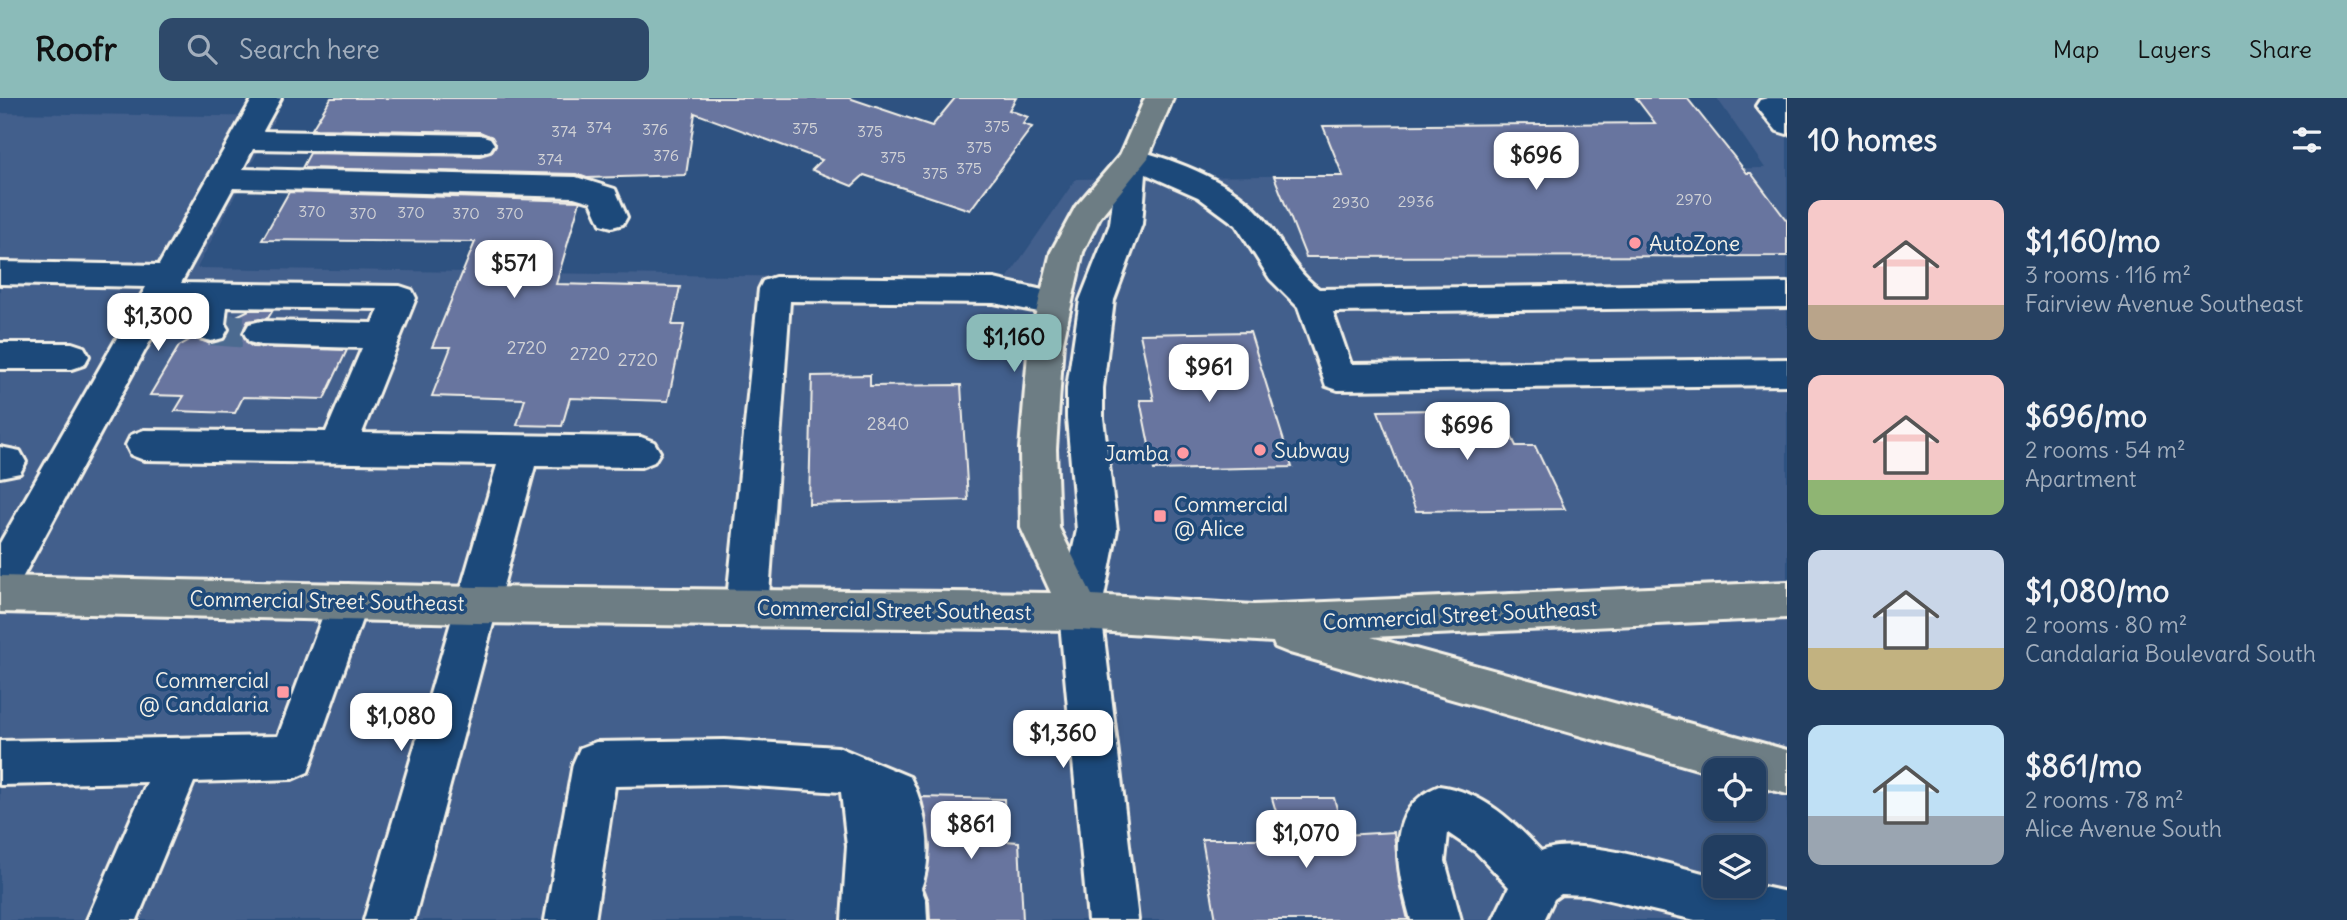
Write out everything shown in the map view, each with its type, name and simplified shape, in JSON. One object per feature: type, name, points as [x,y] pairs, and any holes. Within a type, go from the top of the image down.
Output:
[{"type":"main road","points":[[1080,612],[1040,528],[1040,388],[1053,303],[1067,252],[1087,213],[1133,158],[1159,98]]},
{"type":"main road","name":"Commercial Street Southeast","points":[[0,594],[477,605],[1080,612],[1254,624],[1787,600]]},
{"type":"main road","points":[[1254,624],[1787,772]]},
{"type":"street","points":[[0,581],[267,98]]},
{"type":"street","points":[[1787,106],[1770,106],[1787,125]]},
{"type":"street","points":[[244,140],[480,144]]},
{"type":"street","points":[[1113,920],[1080,612],[1097,530],[1085,418],[1087,356],[1105,273],[1126,223],[1133,158],[1217,196],[1245,216],[1267,246],[1275,268],[1291,287],[1312,301],[1787,295]]},
{"type":"street","points":[[223,178],[576,187],[604,196],[612,217]]},
{"type":"street","points":[[0,273],[164,285],[211,312],[400,298],[338,447]]},
{"type":"street","points":[[747,609],[775,289],[994,291],[1053,303]]},
{"type":"street","points":[[1312,301],[1338,377],[1787,372]]},
{"type":"street","points":[[261,333],[384,335]]},
{"type":"street","points":[[0,356],[72,356]]},
{"type":"street","points":[[144,445],[641,452]]},
{"type":"street","points":[[389,920],[520,451]]},
{"type":"street","points":[[0,763],[292,757],[348,601]]},
{"type":"street","points":[[111,920],[180,760]]},
{"type":"street","points":[[570,920],[596,764],[724,762],[838,769],[858,775],[894,793],[900,805],[894,904]]},
{"type":"street","points":[[1436,920],[1423,874],[1419,837],[1427,819],[1439,808],[1456,809],[1470,817],[1527,901],[1554,870],[1588,871],[1787,917]]},
{"type":"shaded area","points":[[1717,98],[1787,98],[1787,920],[0,920],[0,113],[276,117],[197,268],[1006,280],[1076,179],[1765,168]]},
{"type":"building","points":[[331,98],[849,98],[932,126],[955,98],[1016,98],[1009,110],[1028,117],[1023,124],[1032,127],[970,210],[864,175],[852,186],[812,170],[822,160],[695,113],[686,175],[587,178],[576,174],[302,168],[310,153],[480,156],[491,153],[496,145],[492,137],[480,132],[312,129]]},
{"type":"building","points":[[1636,98],[1687,98],[1747,173],[1751,173],[1787,221],[1787,256],[1306,257],[1274,176],[1343,176],[1323,126],[1655,123]]},
{"type":"building","points":[[289,192],[580,201],[556,284],[680,287],[672,325],[684,325],[668,401],[570,398],[562,426],[517,425],[525,399],[432,396],[451,347],[432,347],[475,242],[262,240]]},
{"type":"building","points":[[249,310],[273,310],[268,318],[248,321],[242,332],[247,343],[253,347],[347,350],[324,399],[243,397],[235,413],[175,411],[184,396],[150,395],[179,346],[195,337],[210,344],[224,341],[230,330],[228,320]]},
{"type":"building","points":[[1250,332],[1292,467],[1154,470],[1140,400],[1154,400],[1140,334]]},
{"type":"building","points":[[870,375],[870,386],[961,385],[968,500],[809,504],[812,376]]},
{"type":"building","points":[[1498,409],[1516,446],[1535,446],[1565,509],[1416,511],[1378,411]]},
{"type":"building","points":[[921,797],[1004,799],[1005,841],[1019,842],[1023,920],[930,920],[929,901],[924,888],[930,846]]},
{"type":"building","points":[[1272,798],[1334,798],[1344,835],[1394,832],[1399,883],[1408,920],[1216,920],[1202,839],[1284,839]]},
{"type":"tunnel","points":[[211,329],[261,333]]},
{"type":"place","name":"AutoZone","points":[[1635,243]]},
{"type":"place","name":"Subway","points":[[1260,450]]},
{"type":"place","name":"Jamba","points":[[1183,453]]},
{"type":"place","name":"Commercial @ Alice","points":[[1160,516]]},
{"type":"place","name":"Commercial @ Candalaria","points":[[283,692]]}]
